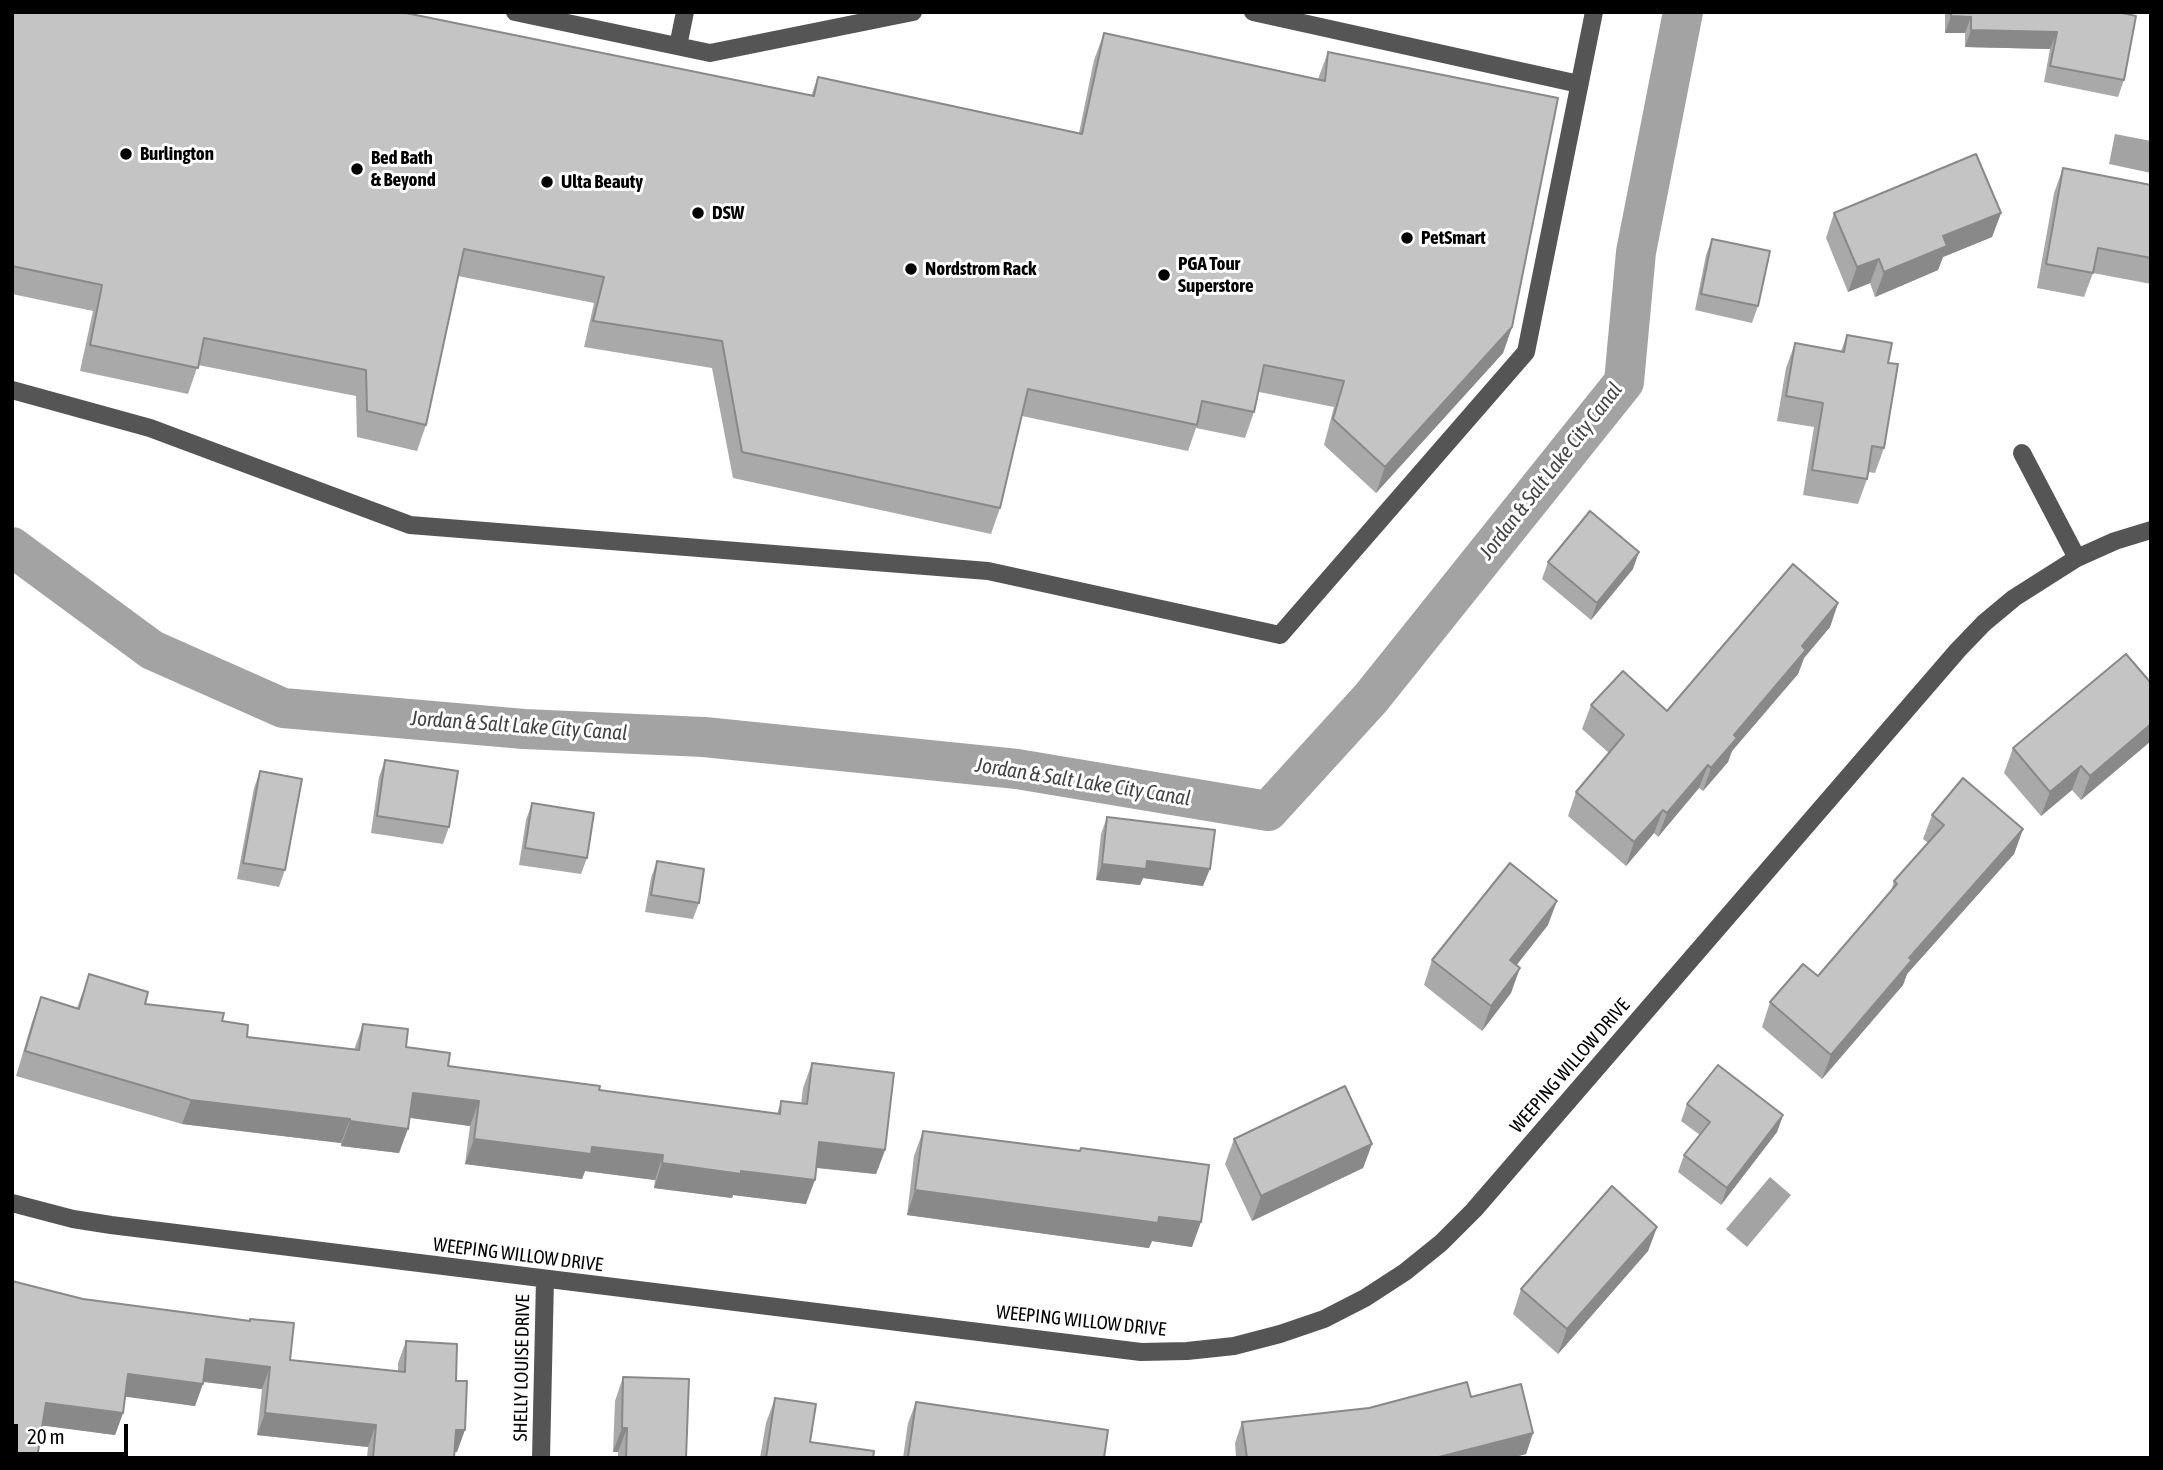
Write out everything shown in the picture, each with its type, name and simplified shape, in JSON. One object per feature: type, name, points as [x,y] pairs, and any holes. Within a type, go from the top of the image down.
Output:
[{"type":"street","points":[[516,12],[548,16],[710,53],[913,12]]},
{"type":"street","points":[[678,46],[685,12]]},
{"type":"street","points":[[1253,12],[1579,84]]},
{"type":"street","points":[[12,390],[150,428],[410,525],[988,570],[1280,635],[1526,352],[1594,12]]},
{"type":"street","points":[[2022,453],[2077,558]]},
{"type":"street","name":"WEEPING WILLOW DRIVE","points":[[12,1203],[111,1225],[1141,1352],[1234,1346],[1280,1335],[1324,1319],[1366,1298],[1405,1272],[1474,1210],[1984,623],[2014,598],[2077,558],[2115,541],[2151,530]]},
{"type":"street","name":"SHELLY LOUISE DRIVE","points":[[541,1458],[545,1279]]},
{"type":"shaded area","points":[[2115,134],[2151,141],[2151,173],[2109,164]]},
{"type":"shaded area","points":[[1770,1177],[1791,1195],[1747,1247],[1726,1229]]},
{"type":"building","points":[[12,12],[401,12],[814,96],[818,77],[1082,134],[1104,33],[1325,81],[1328,52],[1558,98],[1512,327],[1385,467],[1333,419],[1344,381],[1264,365],[1254,412],[1202,401],[1197,425],[1028,389],[1000,508],[742,452],[722,341],[593,321],[604,277],[464,249],[426,425],[367,411],[366,370],[204,338],[198,368],[90,345],[102,285],[12,266]]},
{"type":"building","points":[[1951,12],[2118,12],[2136,16],[2124,80],[2050,66],[2057,32],[1971,30],[1971,17],[1951,16]]},
{"type":"building","points":[[1976,154],[2001,213],[1943,236],[1947,246],[1884,272],[1879,259],[1857,267],[1834,213]]},
{"type":"building","points":[[2063,168],[2151,185],[2151,258],[2098,248],[2093,273],[2046,264]]},
{"type":"building","points":[[1712,239],[1770,251],[1758,306],[1701,294]]},
{"type":"building","points":[[1847,335],[1892,343],[1888,363],[1898,364],[1884,448],[1872,446],[1867,479],[1812,470],[1823,403],[1786,396],[1795,343],[1844,352]]},
{"type":"building","points":[[1590,511],[1639,552],[1597,603],[1548,562]]},
{"type":"building","points":[[1793,564],[1838,603],[1802,646],[1806,650],[1734,735],[1737,738],[1711,768],[1708,765],[1667,813],[1663,810],[1634,842],[1576,792],[1624,735],[1591,705],[1623,671],[1667,711]]},
{"type":"building","points":[[2126,654],[2151,683],[2151,724],[2090,776],[2081,766],[2050,792],[2013,748]]},
{"type":"building","points":[[385,760],[458,771],[449,827],[377,816]]},
{"type":"building","points":[[260,771],[302,779],[285,870],[243,863]]},
{"type":"building","points":[[1963,778],[2023,829],[1909,958],[1912,960],[1831,1055],[1770,1002],[1803,964],[1818,976],[1897,884],[1894,881],[1944,825],[1932,815]]},
{"type":"building","points":[[532,803],[594,813],[587,858],[525,848]]},
{"type":"building","points":[[1107,817],[1215,830],[1210,869],[1147,861],[1146,869],[1102,864]]},
{"type":"building","points":[[657,861],[704,869],[699,903],[651,895]]},
{"type":"building","points":[[1510,863],[1557,901],[1510,960],[1520,968],[1491,1006],[1432,960]]},
{"type":"building","points":[[89,974],[148,992],[145,1004],[224,1013],[222,1021],[248,1025],[247,1037],[359,1050],[363,1024],[408,1029],[406,1047],[450,1053],[448,1066],[600,1086],[599,1090],[780,1114],[781,1101],[807,1104],[812,1063],[894,1073],[885,1150],[819,1142],[815,1180],[741,1171],[741,1174],[662,1163],[663,1155],[592,1147],[591,1154],[474,1139],[479,1101],[413,1093],[408,1129],[350,1119],[191,1100],[25,1051],[41,997],[79,1009]]},
{"type":"building","points":[[1718,1065],[1783,1115],[1727,1188],[1684,1155],[1710,1122],[1687,1104]]},
{"type":"building","points":[[1345,1086],[1372,1144],[1261,1196],[1234,1139]]},
{"type":"building","points":[[923,1131],[1209,1165],[1201,1222],[1159,1217],[1158,1223],[915,1190]]},
{"type":"building","points":[[1612,1186],[1657,1227],[1567,1329],[1521,1289]]},
{"type":"building","points":[[12,1281],[83,1299],[250,1321],[294,1323],[290,1360],[405,1372],[406,1341],[457,1344],[456,1381],[467,1381],[465,1430],[456,1430],[454,1458],[373,1458],[376,1425],[265,1413],[270,1367],[206,1359],[203,1384],[128,1374],[123,1413],[46,1403],[37,1458],[12,1458]]},
{"type":"building","points":[[623,1377],[689,1379],[686,1458],[626,1458],[627,1428],[622,1428]]},
{"type":"building","points":[[1467,1382],[1471,1397],[1521,1384],[1533,1433],[1435,1458],[1247,1458],[1242,1422],[1369,1408]]},
{"type":"building","points":[[775,1398],[816,1404],[810,1442],[874,1451],[873,1458],[766,1458]]},
{"type":"building","points":[[916,1402],[1108,1430],[1104,1458],[908,1457]]},
{"type":"waterway","name":"Jordan & Salt Lake City Canal","points":[[12,547],[152,650],[283,708],[524,729],[704,737],[1017,769],[1268,811],[1371,698],[1624,382],[1636,252],[1683,12]]},
{"type":"place","name":"Burlington","points":[[126,154]]},
{"type":"place","name":"Bed Bath & Beyond","points":[[357,169]]},
{"type":"place","name":"Ulta Beauty","points":[[547,182]]},
{"type":"place","name":"DSW","points":[[698,213]]},
{"type":"place","name":"PetSmart","points":[[1407,238]]},
{"type":"place","name":"Nordstrom Rack","points":[[911,269]]},
{"type":"place","name":"PGA Tour Superstore","points":[[1164,275]]}]
